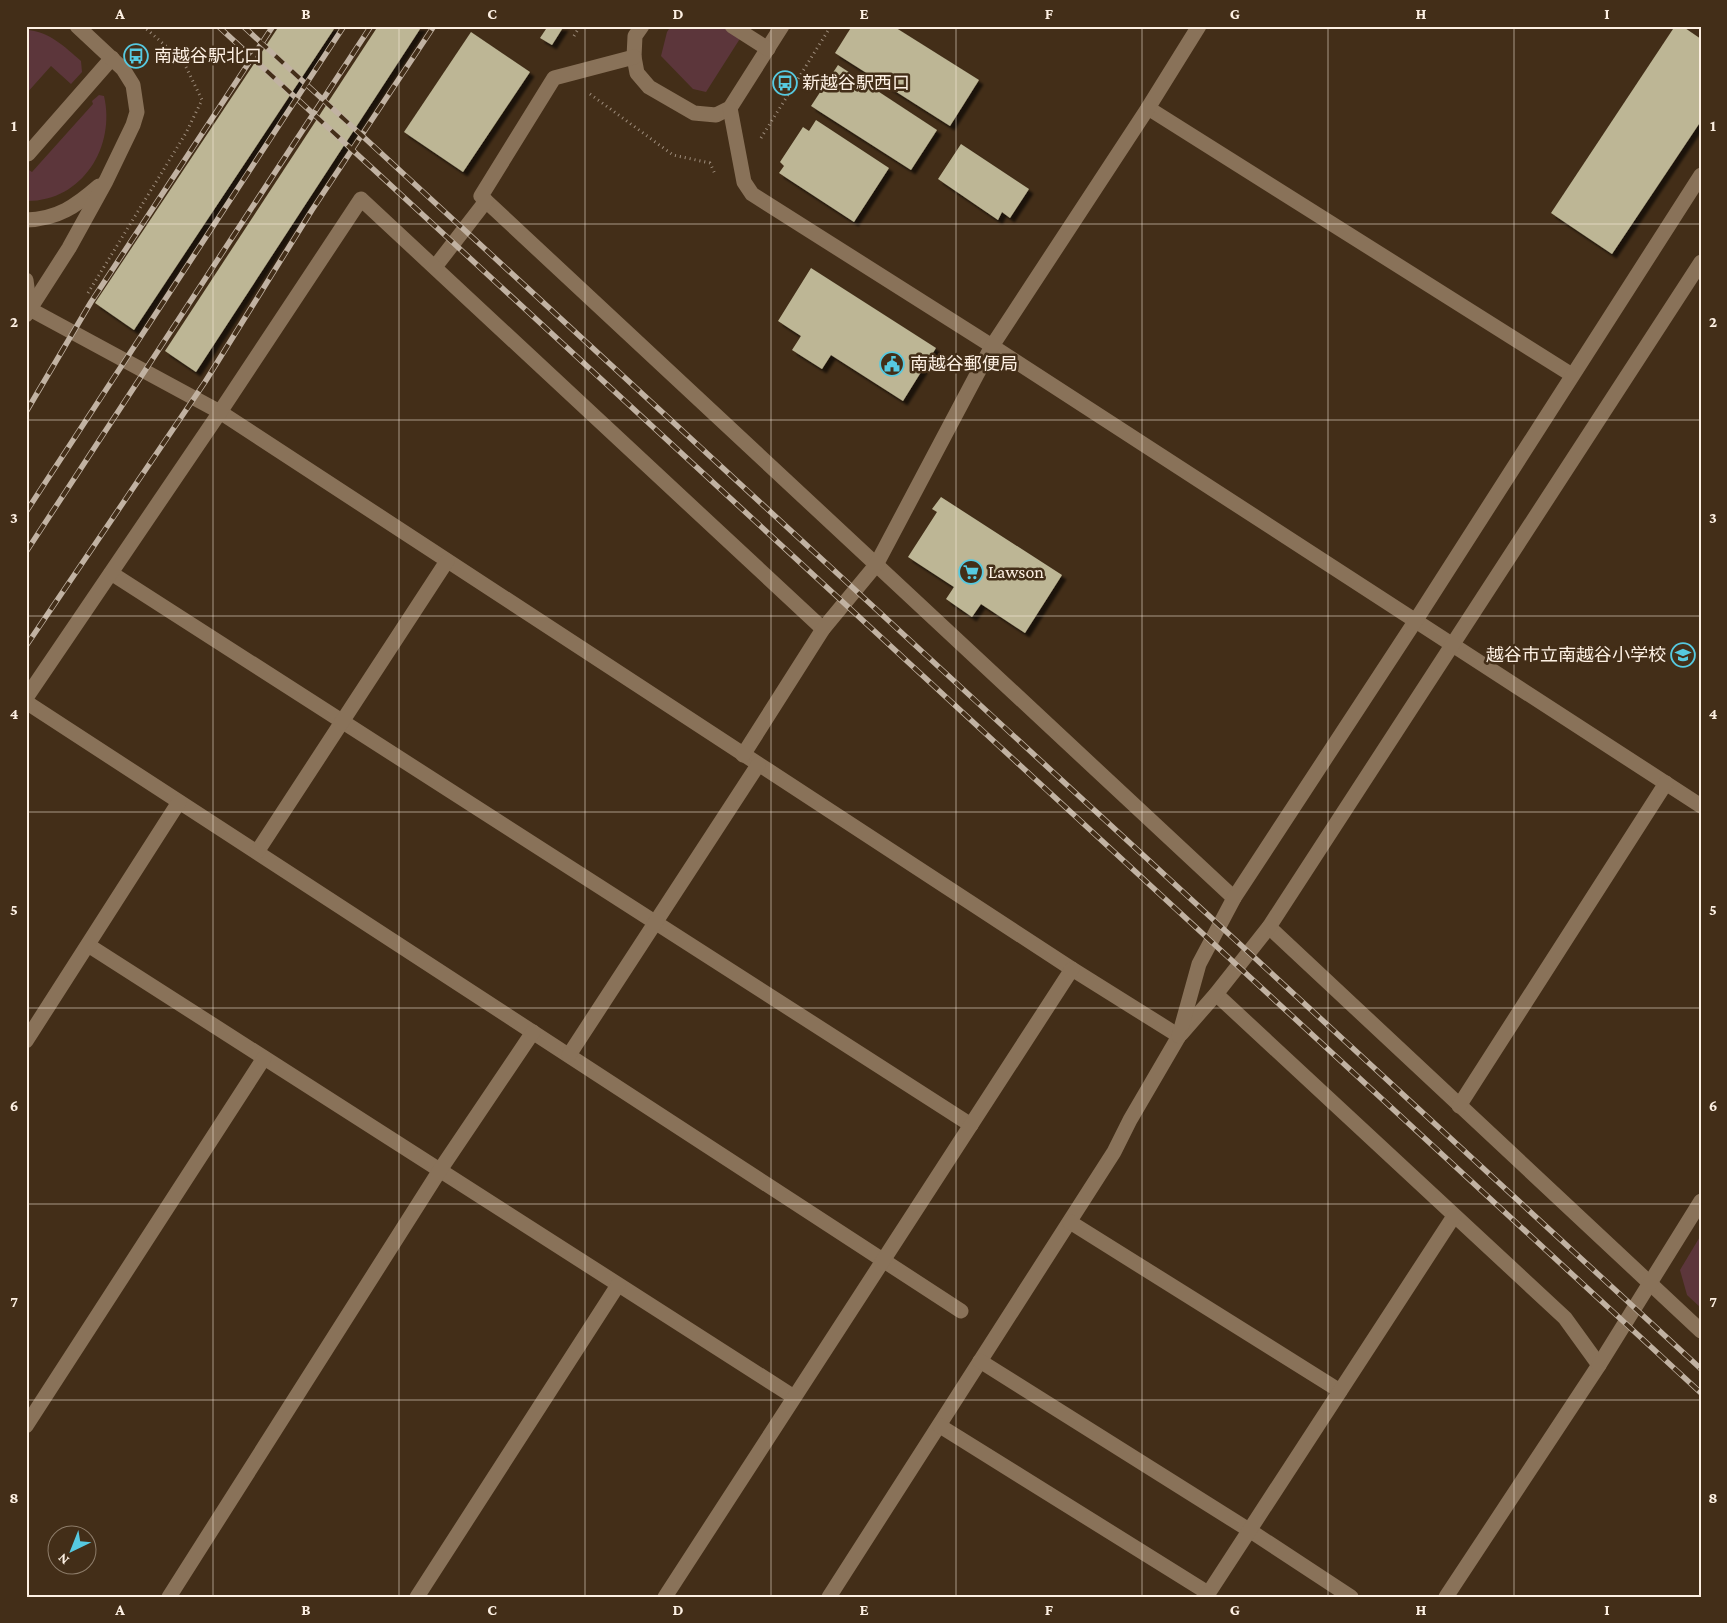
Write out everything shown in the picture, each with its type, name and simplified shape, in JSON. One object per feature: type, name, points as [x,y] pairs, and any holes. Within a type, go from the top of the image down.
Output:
[{"type":"street","points":[[27,310],[69,248],[106,180],[138,112],[133,85],[123,69],[77,26]]},
{"type":"street","points":[[642,26],[635,36],[634,57],[637,73],[649,87],[694,113],[716,115],[730,108],[782,26]]},
{"type":"street","points":[[732,26],[768,49]]},
{"type":"street","points":[[743,755],[823,629],[876,565],[992,346],[1148,108],[1199,26]]},
{"type":"street","points":[[634,57],[554,78],[481,196],[1234,898]]},
{"type":"street","points":[[28,154],[112,58]]},
{"type":"street","points":[[730,108],[744,182],[752,194],[992,346],[1701,806]]},
{"type":"street","points":[[1148,108],[1572,375]]},
{"type":"street","points":[[1179,1036],[1199,964],[1234,898],[1416,620],[1701,175]]},
{"type":"street","points":[[26,220],[41,220],[64,213],[85,199],[106,180]]},
{"type":"street","points":[[26,698],[361,200],[823,629]]},
{"type":"street","points":[[435,267],[486,201]]},
{"type":"street","points":[[829,1597],[1114,1152],[1130,1120],[1179,1036],[1216,994],[1269,927],[1701,262]]},
{"type":"street","points":[[26,280],[27,310]]},
{"type":"street","points":[[27,310],[220,412],[743,755],[1072,969],[1179,1036]]},
{"type":"street","points":[[257,852],[447,562]]},
{"type":"street","points":[[111,573],[971,1125]]},
{"type":"street","points":[[26,702],[961,1311]]},
{"type":"street","points":[[569,1055],[758,764]]},
{"type":"street","points":[[1459,1106],[1666,783]]},
{"type":"street","points":[[26,1040],[179,802]]},
{"type":"street","points":[[1269,927],[1701,1331]]},
{"type":"street","points":[[88,945],[794,1397]]},
{"type":"street","points":[[665,1597],[1072,969]]},
{"type":"street","points":[[1216,994],[1565,1318],[1599,1365]]},
{"type":"street","points":[[169,1597],[440,1170],[533,1032]]},
{"type":"street","points":[[26,1426],[264,1058]]},
{"type":"street","points":[[1446,1597],[1599,1365],[1701,1201]]},
{"type":"street","points":[[940,1426],[1207,1595],[1454,1216]]},
{"type":"street","points":[[1070,1222],[1340,1391]]},
{"type":"street","points":[[417,1597],[618,1285]]},
{"type":"street","points":[[980,1361],[1249,1530],[1351,1597]]},
{"type":"path","points":[[88,293],[186,133],[202,100],[183,62],[143,26]]},
{"type":"path","points":[[574,36],[580,26]]},
{"type":"path","points":[[761,139],[831,26]]},
{"type":"path","points":[[584,90],[672,155],[710,162],[717,179]]},
{"type":"shaded area","points":[[671,26],[748,26],[706,92],[693,89],[661,56],[667,32]]},
{"type":"shaded area","points":[[26,30],[42,33],[63,45],[81,61],[82,72],[71,84],[51,66],[26,94]]},
{"type":"shaded area","points":[[99,95],[104,96],[105,134],[99,152],[90,168],[78,182],[64,192],[46,199],[26,201],[26,168],[32,172]]},
{"type":"shaded area","points":[[1701,1235],[1701,1308],[1687,1295],[1680,1270]]},
{"type":"building","points":[[279,26],[336,26],[134,330],[95,303]]},
{"type":"building","points":[[378,26],[422,26],[196,372],[165,351]]},
{"type":"building","points":[[548,26],[564,26],[552,45],[540,38]]},
{"type":"building","points":[[852,26],[893,26],[979,80],[950,126],[835,53]]},
{"type":"building","points":[[1675,26],[1682,26],[1701,39],[1701,121],[1612,254],[1551,213]]},
{"type":"building","points":[[471,32],[530,72],[463,172],[404,132]]},
{"type":"building","points":[[838,65],[937,130],[911,170],[811,106]]},
{"type":"building","points":[[816,120],[889,168],[854,222],[779,173],[784,166],[780,162],[803,127],[809,131]]},
{"type":"building","points":[[961,144],[1029,189],[1010,218],[1002,212],[998,220],[938,179]]},
{"type":"building","points":[[811,268],[936,348],[903,401],[831,355],[822,369],[792,350],[801,336],[778,321]]},
{"type":"building","points":[[941,497],[1062,575],[1025,633],[981,604],[972,617],[946,599],[954,587],[908,557],[937,512],[932,509]]},
{"type":"railway","points":[[218,26],[1701,1393]]},
{"type":"railway","points":[[243,26],[1701,1369]]},
{"type":"railway","points":[[26,412],[91,302],[273,26]]},
{"type":"railway","points":[[26,512],[344,26]]},
{"type":"railway","points":[[26,552],[371,26]]},
{"type":"railway","points":[[26,646],[205,382],[312,210],[434,26]]},
{"type":"place","name":"南越谷駅北口","points":[[136,56]]},
{"type":"place","name":"新越谷駅西口","points":[[785,83]]},
{"type":"place","name":"南越谷郵便局","points":[[892,364]]},
{"type":"place","name":"Lawson","points":[[971,572]]},
{"type":"place","name":"越谷市立南越谷小学校","points":[[1683,655]]}]
